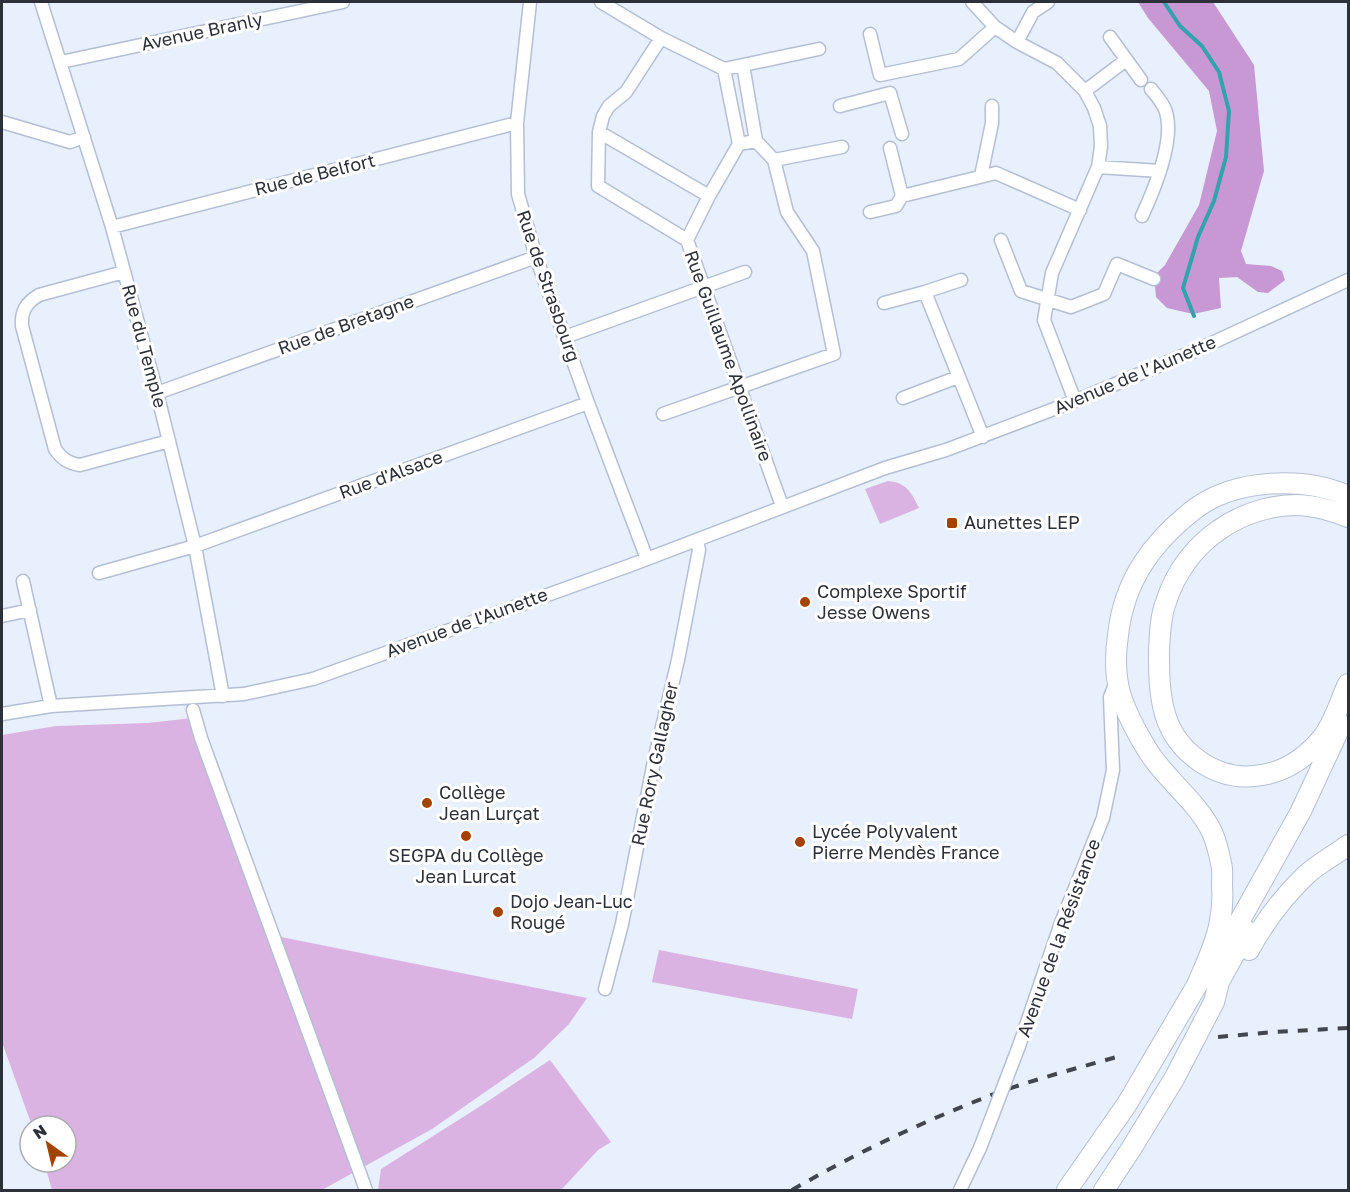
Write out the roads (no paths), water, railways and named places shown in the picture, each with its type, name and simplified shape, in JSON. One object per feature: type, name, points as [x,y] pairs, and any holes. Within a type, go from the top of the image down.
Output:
[{"type":"main road","points":[[1197,985],[1219,927],[1223,899],[1222,864],[1212,833],[1197,809],[1148,752],[1129,718],[1120,695],[1115,655],[1119,621],[1127,594],[1138,570],[1151,551],[1183,518],[1222,494],[1267,484],[1295,483],[1320,486],[1348,496]]},
{"type":"main road","points":[[1348,517],[1308,506],[1285,506],[1243,516],[1207,538],[1180,571],[1166,601],[1161,622],[1158,672],[1165,716],[1171,730],[1183,746],[1193,757],[1208,766],[1225,774],[1242,777],[1278,772],[1293,765],[1309,752],[1324,736],[1348,684]]},
{"type":"main road","points":[[1067,1191],[1127,1104],[1197,985],[1238,924],[1301,810],[1338,732],[1348,703]]},
{"type":"main road","points":[[1104,1191],[1174,1079],[1214,1002],[1219,982],[1313,815],[1348,734]]},
{"type":"main road","points":[[1214,1002],[1230,986],[1259,931],[1283,899],[1307,874],[1348,845]]},
{"type":"street","name":"Rue du Temple","points":[[41,2],[112,227],[157,393],[195,546],[223,696]]},
{"type":"street","name":"Avenue Branly","points":[[61,62],[343,2]]},
{"type":"street","name":"Rue de Strasbourg","points":[[530,2],[518,123],[518,194],[536,257],[647,559]]},
{"type":"street","points":[[602,2],[661,38],[724,69],[819,49]]},
{"type":"street","points":[[972,2],[995,27],[1017,42],[1057,63],[1085,91],[1100,126],[1101,146],[1098,166],[1052,273],[1044,320],[1075,401]]},
{"type":"street","points":[[1017,42],[1033,12],[1048,2]]},
{"type":"street","points":[[880,75],[959,59],[995,27]]},
{"type":"street","points":[[870,34],[880,75],[890,93],[902,134]]},
{"type":"street","points":[[1110,37],[1141,80]]},
{"type":"street","points":[[661,38],[626,92],[605,111],[599,132],[598,186],[687,240]]},
{"type":"street","points":[[1085,91],[1126,60]]},
{"type":"street","points":[[663,414],[834,354],[813,251],[787,212],[774,160],[756,141],[743,65]]},
{"type":"street","points":[[724,69],[739,144],[756,141]]},
{"type":"street","points":[[1142,216],[1160,171],[1168,123],[1166,111],[1152,88]]},
{"type":"street","points":[[840,106],[890,93]]},
{"type":"street","points":[[981,176],[992,123],[992,106]]},
{"type":"street","points":[[2,122],[70,142],[84,137]]},
{"type":"street","name":"Rue de Belfort","points":[[112,227],[518,123]]},
{"type":"street","points":[[599,132],[710,196]]},
{"type":"street","name":"Rue Guillaume Apollinaire","points":[[739,144],[687,240],[782,506]]},
{"type":"street","points":[[774,160],[842,147]]},
{"type":"street","points":[[890,148],[902,196]]},
{"type":"street","points":[[1098,166],[1160,171]]},
{"type":"street","points":[[870,212],[896,206],[902,196],[996,173],[1080,210]]},
{"type":"street","points":[[1001,240],[1021,291],[1071,307],[1104,294],[1117,264],[1154,279]]},
{"type":"street","name":"Rue de Bretagne","points":[[157,393],[536,257]]},
{"type":"street","points":[[124,272],[39,295],[31,300],[22,311],[22,326],[55,449],[60,456],[80,465],[169,441]]},
{"type":"street","points":[[565,337],[746,272]]},
{"type":"street","points":[[884,303],[961,280]]},
{"type":"street","name":"Avenue de l’Aunette","points":[[917,460],[1075,401],[1199,349],[1348,280]]},
{"type":"street","points":[[926,292],[983,437]]},
{"type":"street","points":[[903,398],[958,377]]},
{"type":"street","name":"Rue d'Alsace","points":[[99,573],[195,546],[588,403]]},
{"type":"street","name":"Avenue de l'Aunette","points":[[2,714],[51,706],[244,694],[313,678],[647,559],[885,468],[917,460]]},
{"type":"street","name":"Rue Rory Gallagher","points":[[605,988],[622,924],[654,762],[678,660],[699,550],[697,540]]},
{"type":"street","points":[[23,581],[51,706]]},
{"type":"street","points":[[2,616],[30,610]]},
{"type":"street","name":"Avenue de la Résistance","points":[[960,1191],[980,1148],[1019,1046],[1061,923],[1103,818],[1113,770],[1110,697],[1117,678]]},
{"type":"street","points":[[193,710],[205,749],[366,1191]]},
{"type":"waterway","points":[[1164,2],[1180,26],[1202,46],[1219,72],[1229,111],[1226,157],[1214,201],[1198,237],[1183,288],[1194,316]]},
{"type":"railway","points":[[1218,1037],[1348,1028]]},
{"type":"railway","points":[[792,1190],[866,1150],[968,1104],[1025,1083],[1120,1056]]},
{"type":"place","name":"Aunettes LEP","points":[[952,523]]},
{"type":"place","name":"Complexe Sportif Jesse Owens","points":[[805,602]]},
{"type":"place","name":"Collège Jean Lurçat","points":[[427,803]]},
{"type":"place","name":"SEGPA du Collège Jean Lurcat","points":[[466,836]]},
{"type":"place","name":"Lycée Polyvalent Pierre Mendès France","points":[[800,842]]},
{"type":"place","name":"Dojo Jean-Luc Rougé","points":[[498,912]]}]
